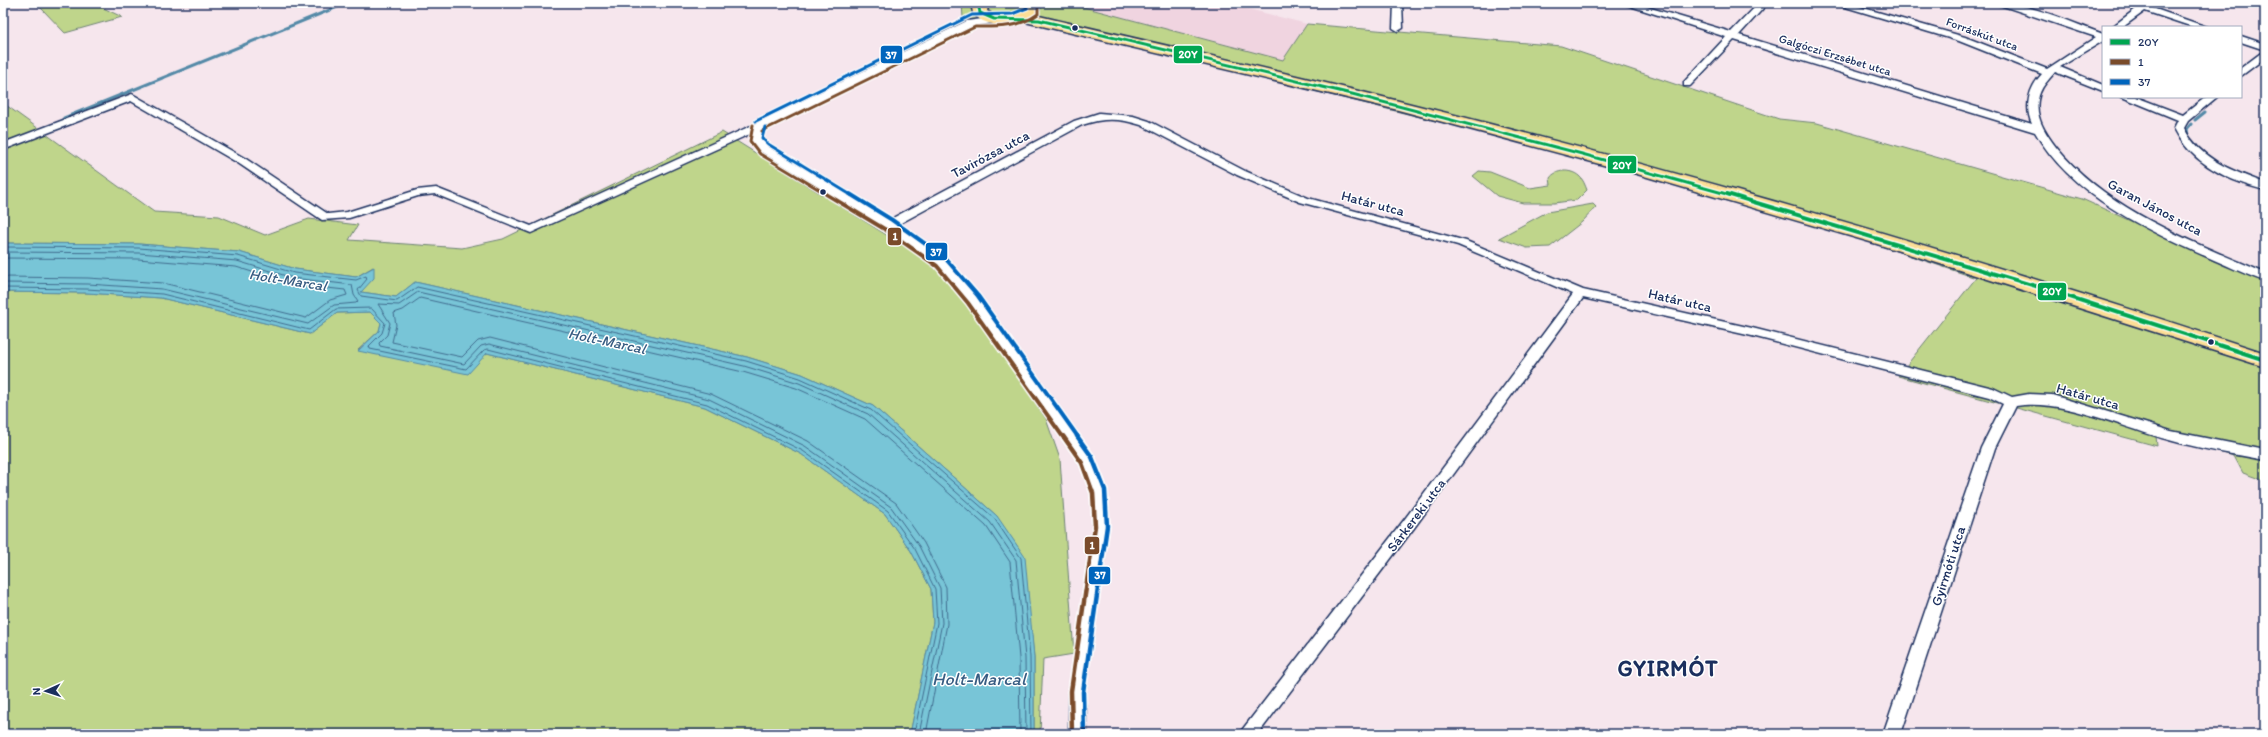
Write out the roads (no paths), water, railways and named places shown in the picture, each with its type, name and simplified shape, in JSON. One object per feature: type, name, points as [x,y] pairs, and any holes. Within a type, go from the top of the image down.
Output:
[{"type":"main road","points":[[1029,9],[1397,97],[1644,162],[1889,232],[2265,348]]},
{"type":"main road","points":[[977,10],[997,20],[1029,9],[1643,170],[1884,240],[2172,329],[2265,360]]},
{"type":"street","points":[[1398,3],[1398,28]]},
{"type":"street","name":"Galgóczi Erzsébet utca","points":[[1625,3],[2039,130]]},
{"type":"street","points":[[1687,84],[1730,36],[1764,3]]},
{"type":"street","name":"Forráskút utca","points":[[1836,3],[1962,38],[2102,88]]},
{"type":"street","points":[[1998,3],[2036,13],[2102,37]]},
{"type":"street","points":[[2129,3],[2199,26]]},
{"type":"street","points":[[2118,26],[2143,8]]},
{"type":"street","points":[[3,147],[132,98],[242,161],[326,218],[348,215],[417,193],[436,191],[531,230],[759,126],[977,10]]},
{"type":"street","name":"Garan János utca","points":[[2102,38],[2051,70],[2038,85],[2030,109],[2039,130],[2057,158],[2088,187],[2117,206],[2205,251],[2265,277]]},
{"type":"street","points":[[2242,39],[2265,47]]},
{"type":"street","points":[[2242,72],[2265,53]]},
{"type":"street","points":[[2130,98],[2184,119]]},
{"type":"street","points":[[2211,98],[2184,119],[2179,128],[2182,138],[2190,148],[2205,160],[2231,174],[2265,188]]},
{"type":"street","name":"Tavirózsa utca","points":[[888,225],[1078,123],[1107,116]]},
{"type":"street","name":"Határ utca","points":[[1107,116],[1129,118],[1145,124],[1241,173],[1304,200],[1462,243],[1580,293],[1752,332],[1992,393],[2011,402],[2029,399],[2052,400],[2171,436],[2265,455]]},
{"type":"street","points":[[759,126],[756,139],[764,149],[888,225],[941,262],[973,299],[1087,460],[1095,476],[1099,492],[1101,526],[1077,692],[1078,734]]},
{"type":"street","name":"Sárkereki utca","points":[[1248,734],[1409,524],[1580,293]]},
{"type":"street","name":"Gyirmóti utca","points":[[1892,734],[1988,448],[2011,402]]},
{"type":"water","name":"Holt-Marcal","points":[[3,243],[139,244],[239,252],[295,269],[356,277],[374,267],[374,278],[361,292],[396,297],[415,282],[747,357],[802,374],[873,406],[997,516],[1025,557],[1034,657],[1034,734],[910,734],[933,622],[931,589],[911,551],[885,514],[801,454],[705,407],[487,353],[468,374],[358,351],[379,331],[381,323],[370,312],[337,313],[310,334],[161,298],[87,293],[3,292]]},
{"type":"waterway","points":[[64,118],[347,3]]},
{"type":"waterway","points":[[2195,120],[2205,112]]},
{"type":"waterway","points":[[2188,136],[2187,129],[2191,124]]},
{"type":"district","name":"GYIRMÓT","points":[[1668,668]]}]
